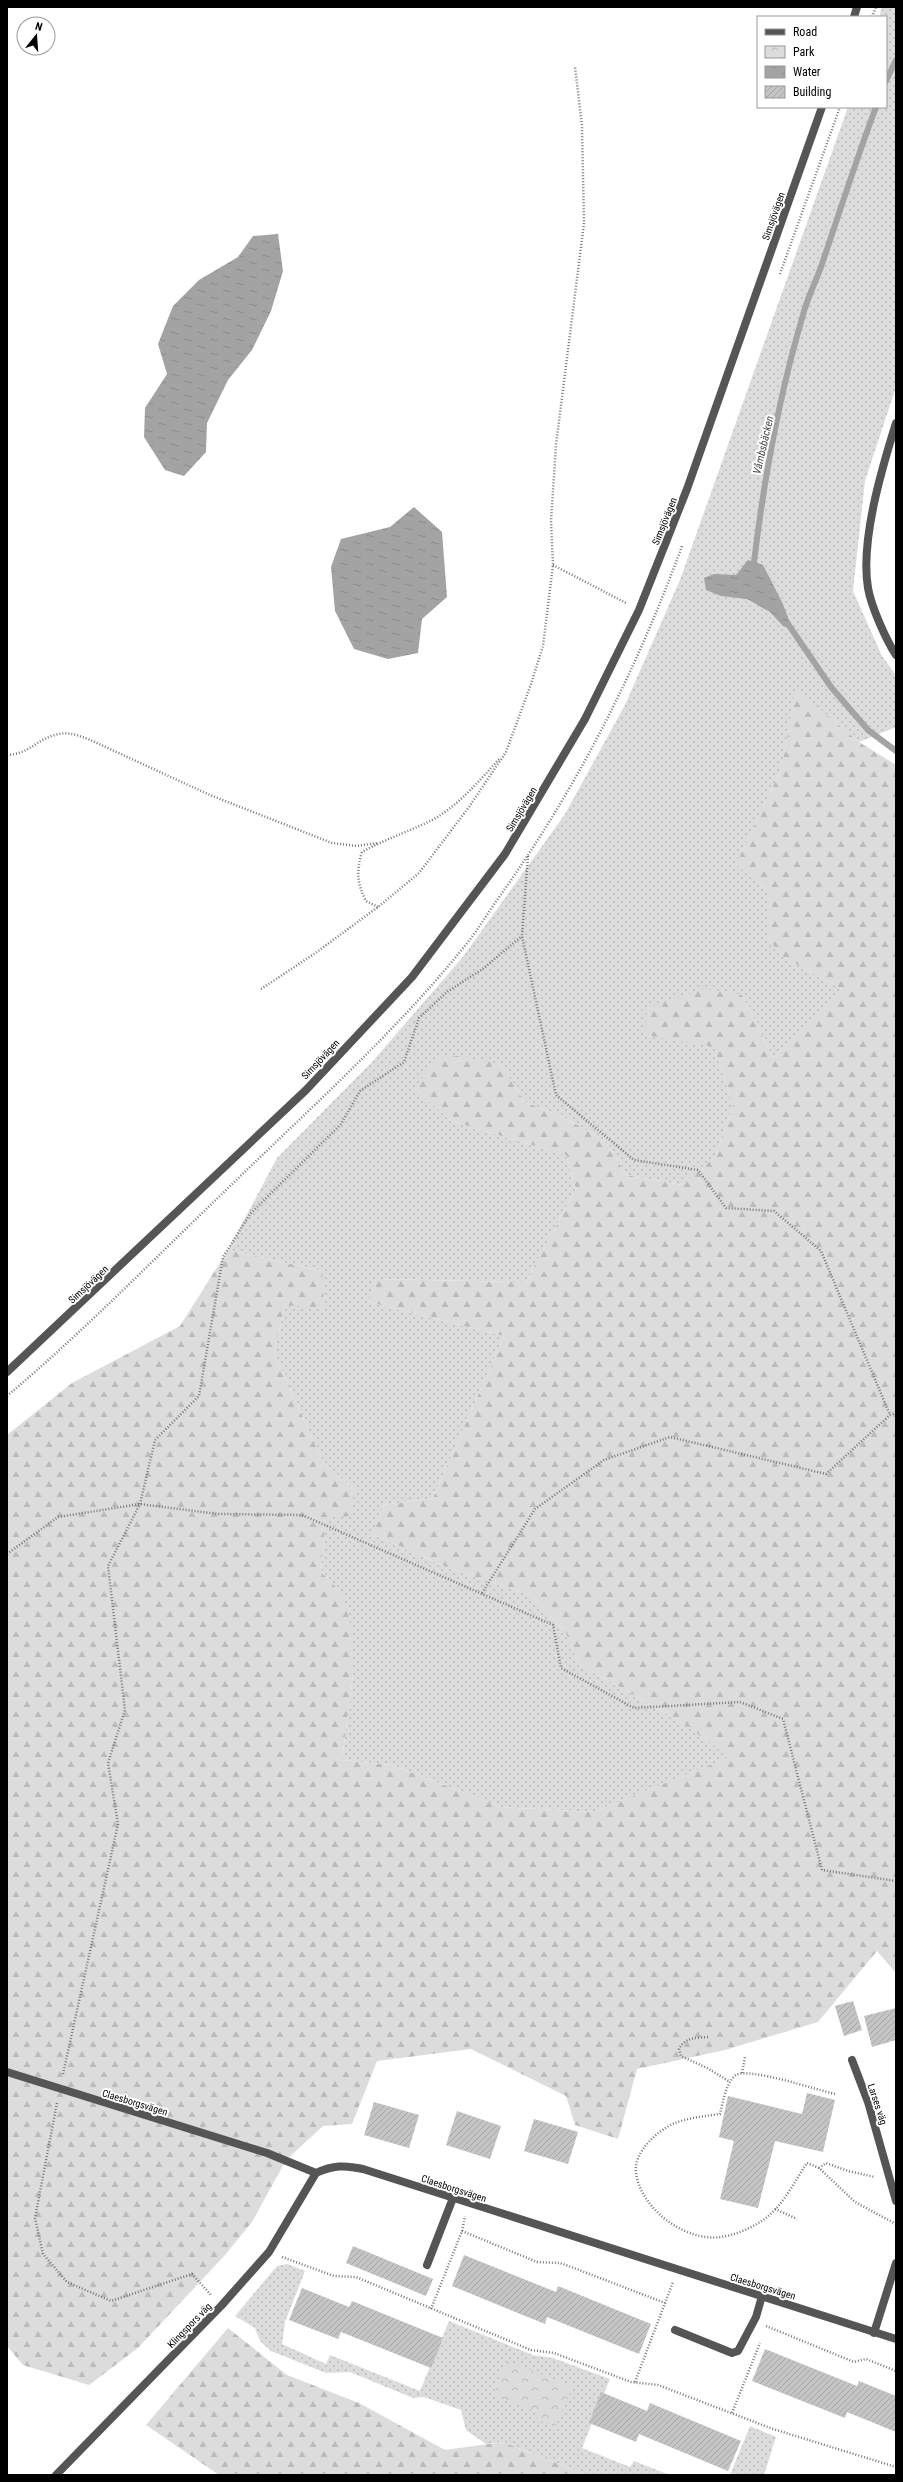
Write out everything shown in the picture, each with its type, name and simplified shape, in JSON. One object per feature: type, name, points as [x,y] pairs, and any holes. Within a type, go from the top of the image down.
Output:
[{"type":"street","name":"Simsjövägen","points":[[7,1372],[306,1090],[412,977],[506,854],[585,719],[639,610],[687,489],[822,108]]},
{"type":"street","points":[[896,423],[878,481],[868,554],[868,588],[888,644],[896,656]]},
{"type":"street","name":"Larses väg","points":[[852,2060],[868,2102],[896,2201]]},
{"type":"street","name":"Claesborgsvägen","points":[[7,2072],[60,2090],[267,2153],[316,2173],[330,2167],[345,2165],[363,2169],[677,2271],[762,2296],[896,2339]]},
{"type":"street","name":"Klingspors väg","points":[[56,2475],[221,2306],[269,2252],[287,2225],[316,2173]]},
{"type":"street","points":[[427,2265],[449,2212],[453,2198]]},
{"type":"street","points":[[874,2333],[896,2263]]},
{"type":"street","points":[[675,2330],[732,2353],[738,2351],[756,2317],[762,2296]]},
{"type":"path","points":[[261,989],[314,954],[378,907],[419,873],[469,808],[506,752],[543,646],[553,565],[550,521],[556,445],[584,222],[582,126],[575,66]]},
{"type":"path","points":[[778,280],[840,108]]},
{"type":"path","points":[[7,1396],[120,1291],[367,1055],[464,946],[528,856],[591,754],[626,684],[664,596],[682,545]]},
{"type":"path","points":[[553,565],[639,610]]},
{"type":"path","points":[[7,756],[23,754],[54,735],[70,733],[88,739],[210,795],[332,843],[357,846],[377,843],[406,833],[436,818],[467,794],[506,752]]},
{"type":"path","points":[[377,843],[362,852],[357,869],[358,885],[366,902],[378,907]]},
{"type":"path","points":[[528,856],[522,936],[556,1095],[634,1160],[698,1170],[726,1208],[774,1211],[821,1251],[890,1415]]},
{"type":"path","points":[[221,2306],[192,2274],[110,2301],[67,2282],[43,2254],[35,2218],[60,2090],[118,1824],[108,1763],[125,1710],[108,1566],[140,1504],[155,1440],[199,1396],[223,1257],[250,1214],[340,1124],[360,1091],[404,1062],[419,1018],[446,992],[484,968],[522,936]]},
{"type":"path","points":[[482,1593],[535,1509],[604,1460],[670,1437],[826,1474],[890,1415],[896,1413]]},
{"type":"path","points":[[7,1554],[58,1516],[140,1504],[218,1514],[302,1514],[553,1624],[561,1668],[634,1708],[740,1702],[783,1719],[822,1870],[896,1881]]},
{"type":"path","points":[[708,2037],[690,2039],[682,2042],[679,2049],[681,2056],[709,2069],[730,2082]]},
{"type":"path","points":[[742,2073],[745,2057]]},
{"type":"path","points":[[835,2094],[752,2073],[742,2073],[736,2075],[730,2082],[720,2114],[675,2123],[653,2138],[643,2150],[637,2163],[636,2172],[639,2185],[646,2198],[673,2225],[690,2233],[707,2237],[720,2237],[736,2234],[762,2221],[775,2209],[807,2163],[818,2168],[855,2202],[896,2224]]},
{"type":"path","points":[[818,2168],[826,2164],[848,2171],[890,2180]]},
{"type":"path","points":[[431,2309],[462,2231],[467,2203]]},
{"type":"path","points":[[775,2209],[797,2219]]},
{"type":"path","points":[[449,2212],[472,2219]]},
{"type":"path","points":[[462,2231],[537,2262],[560,2263],[665,2303]]},
{"type":"path","points":[[269,2252],[334,2276],[356,2277],[531,2350],[554,2353],[635,2382],[658,2385],[807,2440],[896,2467]]},
{"type":"path","points":[[635,2382],[677,2271]]},
{"type":"path","points":[[665,2281],[680,2286]]},
{"type":"path","points":[[756,2317],[767,2327],[854,2362],[866,2359],[896,2371]]},
{"type":"path","points":[[764,2334],[767,2327]]},
{"type":"path","points":[[732,2413],[761,2340]]},
{"type":"green space","points":[[882,7],[896,7],[896,387],[865,481],[853,591],[882,656],[896,675],[896,727],[859,742],[796,690],[781,770],[736,864],[768,891],[768,937],[780,955],[842,989],[773,1058],[742,995],[645,1035],[714,1046],[733,1106],[715,1156],[682,1185],[626,1175],[606,1142],[567,1119],[525,1102],[500,1064],[415,1088],[451,1121],[566,1155],[576,1189],[526,1282],[376,1279],[369,1302],[504,1336],[433,1498],[384,1505],[372,1534],[453,1570],[530,1595],[565,1631],[579,1664],[681,1722],[731,1757],[594,1812],[501,1807],[392,1765],[342,1760],[353,1675],[342,1593],[321,1572],[326,1518],[355,1490],[323,1462],[274,1353],[285,1305],[322,1271],[228,1250],[277,1158],[372,1062],[462,958],[565,814],[625,705],[680,580],[848,108],[887,108],[887,16],[879,16]]},
{"type":"green space","points":[[796,689],[859,742],[896,765],[896,1973],[877,1951],[818,2022],[725,2050],[637,2069],[618,2139],[575,2125],[566,2096],[471,2049],[377,2061],[352,2124],[323,2126],[286,2160],[252,2222],[225,2255],[138,2348],[89,2385],[23,2365],[7,2346],[7,1435],[72,1383],[180,1326],[228,1250],[322,1271],[324,1308],[285,1305],[274,1353],[323,1462],[355,1490],[350,1516],[326,1518],[321,1572],[342,1593],[352,1630],[353,1675],[342,1760],[392,1765],[501,1807],[594,1812],[730,1757],[681,1722],[579,1664],[565,1631],[530,1595],[453,1570],[372,1534],[384,1505],[433,1498],[504,1336],[369,1302],[376,1279],[526,1282],[576,1189],[566,1155],[451,1121],[415,1088],[437,1058],[458,1056],[500,1064],[525,1102],[567,1119],[606,1142],[626,1175],[682,1185],[715,1156],[733,1106],[714,1047],[645,1035],[647,1008],[704,989],[742,995],[773,1058],[842,989],[780,955],[768,937],[768,891],[736,864],[781,770]]},
{"type":"green space","points":[[287,2264],[305,2271],[285,2322],[282,2344],[326,2364],[330,2355],[420,2391],[449,2321],[533,2355],[553,2358],[610,2379],[582,2448],[630,2467],[634,2461],[670,2475],[587,2475],[503,2442],[486,2444],[466,2430],[461,2410],[424,2397],[413,2398],[350,2372],[326,2373],[271,2351],[260,2341],[255,2328],[235,2316],[277,2266]]},
{"type":"green space","points":[[228,2328],[287,2375],[359,2403],[445,2450],[503,2442],[587,2475],[219,2475],[146,2425]]},
{"type":"green space","points":[[506,2361],[573,2386],[555,2427],[537,2419],[539,2413],[493,2395]]},
{"type":"green space","points":[[750,2426],[776,2437],[764,2475],[730,2475]]},
{"type":"water","points":[[278,234],[283,271],[271,311],[252,350],[228,380],[207,423],[206,452],[184,476],[165,470],[144,437],[145,408],[167,374],[158,344],[173,306],[199,280],[238,257],[253,236]]},
{"type":"water","points":[[414,507],[442,532],[447,597],[422,619],[418,653],[388,659],[354,649],[335,611],[331,567],[341,539],[390,527]]},
{"type":"water","points":[[748,560],[763,565],[782,602],[793,630],[783,626],[770,612],[747,599],[721,596],[706,590],[704,578],[714,574],[736,575]]},
{"type":"building","points":[[853,2001],[862,2030],[844,2036],[835,2006]]},
{"type":"building","points":[[896,2008],[896,2040],[872,2047],[864,2016]]},
{"type":"building","points":[[807,2093],[835,2100],[823,2152],[775,2141],[758,2208],[720,2199],[734,2141],[719,2137],[728,2096],[802,2114]]},
{"type":"building","points":[[374,2102],[419,2115],[409,2148],[364,2135]]},
{"type":"building","points":[[457,2111],[501,2126],[490,2159],[446,2145]]},
{"type":"building","points":[[534,2119],[578,2132],[568,2164],[524,2151]]},
{"type":"building","points":[[353,2246],[433,2279],[426,2296],[346,2263]]},
{"type":"building","points":[[464,2255],[556,2292],[558,2286],[651,2324],[639,2354],[547,2317],[545,2324],[452,2286]]},
{"type":"building","points":[[302,2288],[349,2307],[352,2301],[443,2338],[431,2368],[341,2332],[338,2339],[289,2320]]},
{"type":"building","points":[[765,2349],[857,2386],[859,2381],[896,2396],[896,2432],[847,2412],[845,2418],[752,2381]]},
{"type":"building","points":[[601,2392],[647,2411],[650,2403],[741,2441],[728,2471],[639,2434],[636,2442],[589,2423]]},
{"type":"waterway","name":"Våmbsbäcken","points":[[887,79],[896,60]]},
{"type":"waterway","name":"Våmbsbäcken","points":[[757,569],[754,562],[762,500],[773,438],[794,345],[807,303],[821,267],[876,108]]},
{"type":"waterway","name":"Våmbsbäcken","points":[[788,624],[831,687],[868,730],[896,751]]}]
